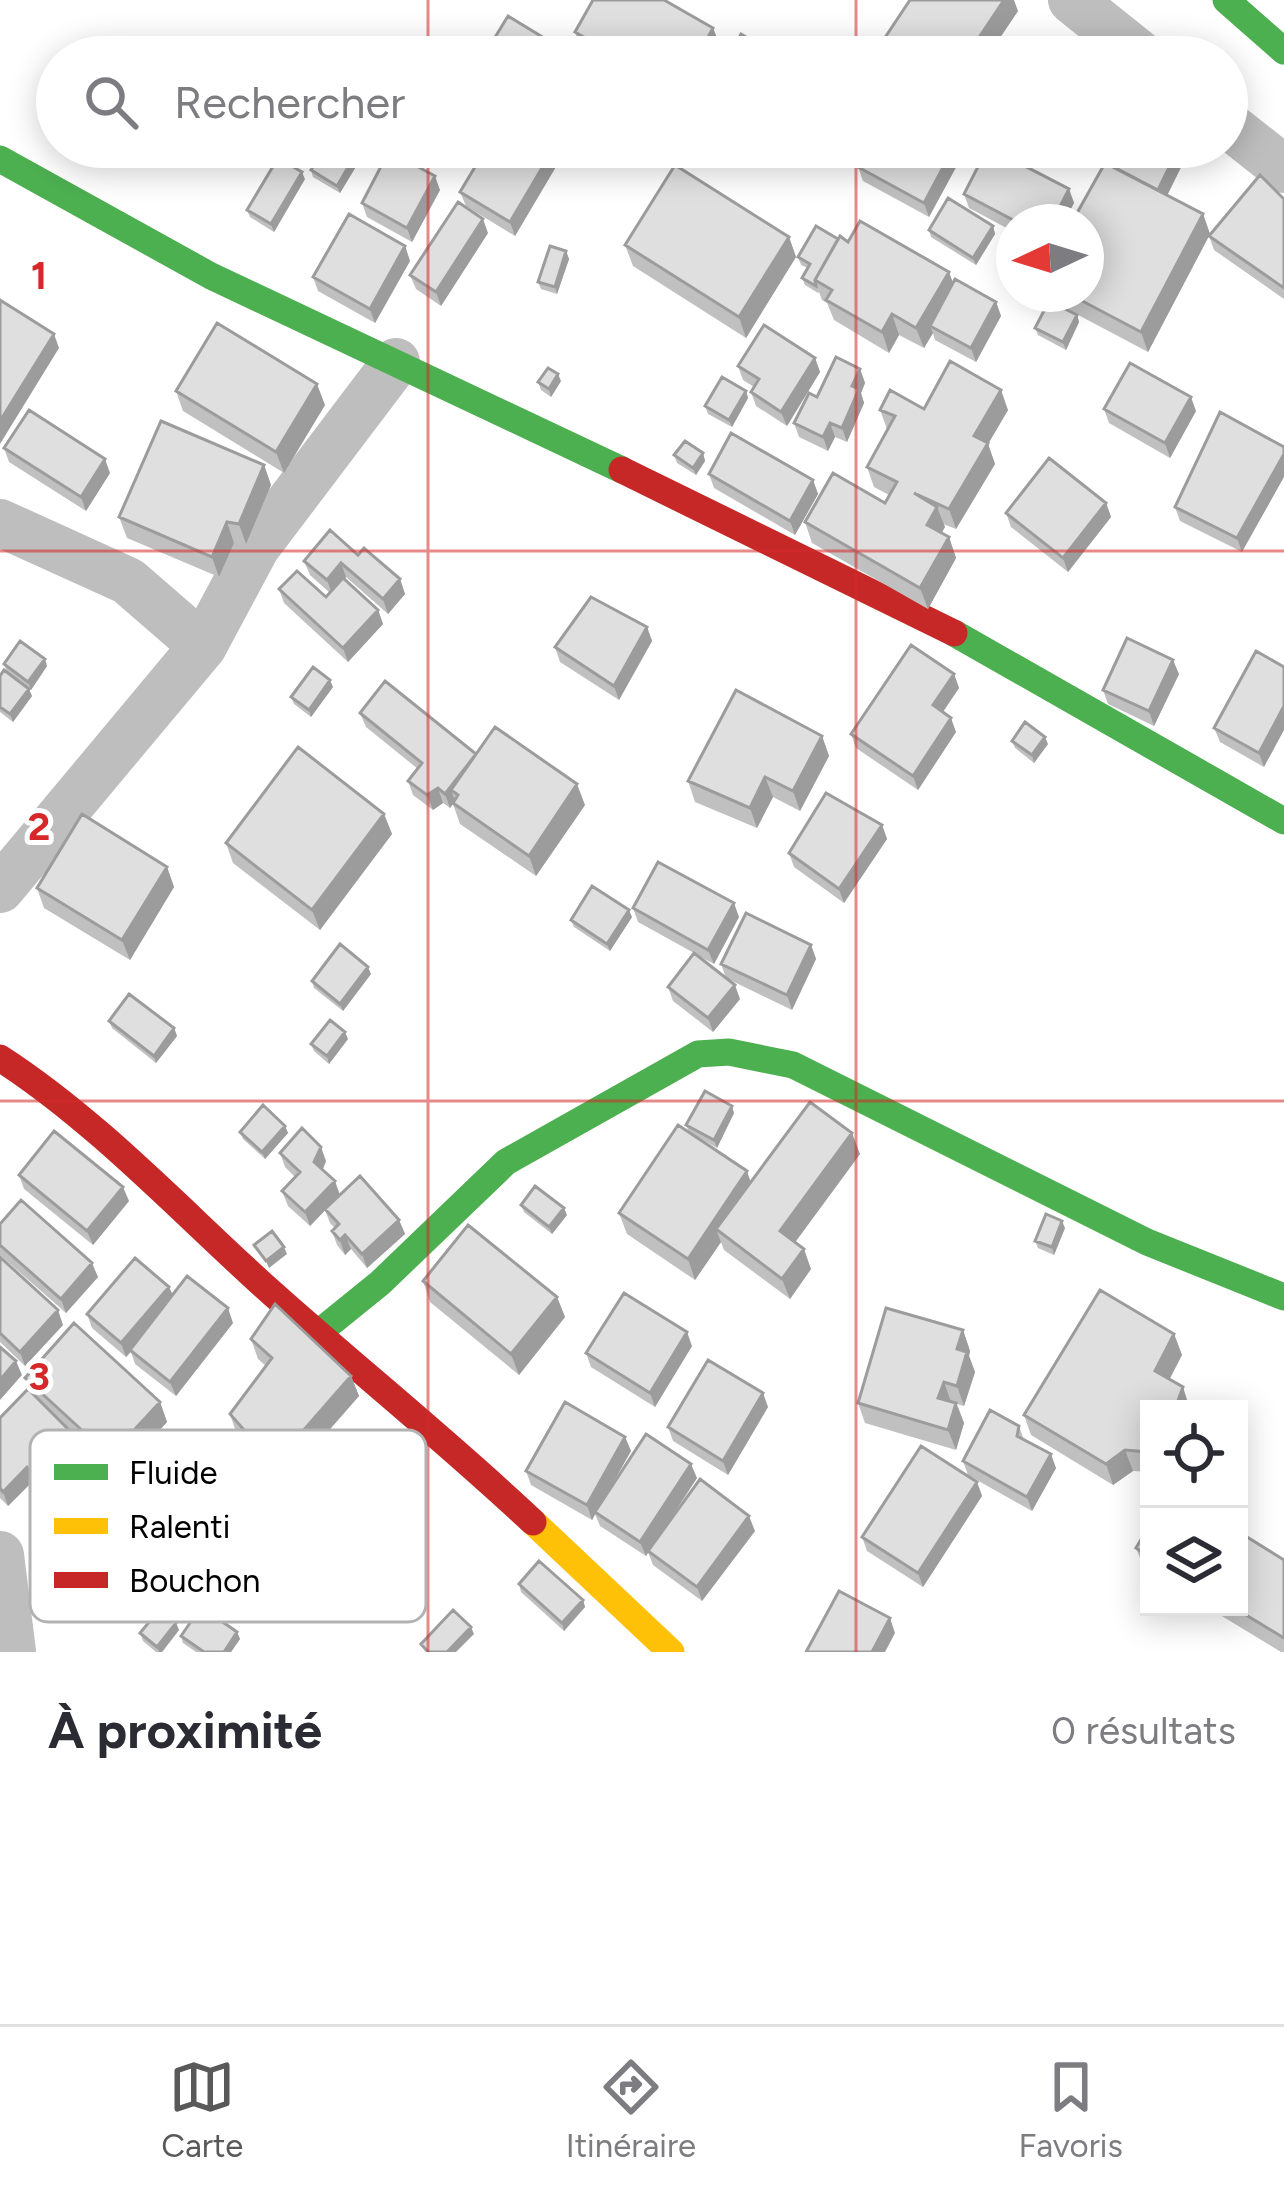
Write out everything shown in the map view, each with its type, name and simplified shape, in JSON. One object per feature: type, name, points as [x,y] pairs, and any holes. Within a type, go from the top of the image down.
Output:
[{"type":"main road","points":[[1226,0],[1284,52]]},
{"type":"main road","points":[[0,159],[212,276],[990,651],[1284,821]]},
{"type":"main road","points":[[317,1334],[393,1271],[506,1162],[698,1054],[729,1052],[793,1065],[1147,1242],[1284,1297]]},
{"type":"main road","points":[[0,1058],[83,1122],[317,1334],[477,1469],[670,1652]]},
{"type":"street","points":[[1072,0],[1117,36]]},
{"type":"street","points":[[1248,141],[1284,170]]},
{"type":"street","points":[[0,889],[202,646],[256,547],[396,362]]},
{"type":"street","points":[[0,523],[128,581],[202,646]]},
{"type":"street","points":[[0,1555],[12,1652]]},
{"type":"building","points":[[593,0],[664,0],[713,28],[709,36],[582,36],[575,32]]},
{"type":"building","points":[[910,0],[1004,0],[980,36],[886,36]]},
{"type":"building","points":[[508,16],[541,36],[496,36]]},
{"type":"building","points":[[272,168],[302,172],[271,224],[247,210]]},
{"type":"building","points":[[312,168],[348,168],[337,186]]},
{"type":"building","points":[[380,168],[420,168],[435,176],[407,228],[362,203]]},
{"type":"building","points":[[474,168],[542,168],[510,222],[460,192]]},
{"type":"building","points":[[673,168],[789,237],[739,317],[625,245]]},
{"type":"building","points":[[860,168],[943,168],[924,203]]},
{"type":"building","points":[[977,168],[1028,168],[1069,189],[1061,204],[996,204],[996,211],[964,194]]},
{"type":"building","points":[[1102,168],[1115,168],[1203,214],[1141,332],[1103,312],[1104,204],[1082,204]]},
{"type":"building","points":[[1116,168],[1169,168],[1158,190]]},
{"type":"building","points":[[1260,175],[1284,199],[1284,288],[1209,236]]},
{"type":"building","points":[[948,198],[993,226],[973,258],[929,230]]},
{"type":"building","points":[[458,202],[483,219],[436,292],[410,275]]},
{"type":"building","points":[[349,214],[405,246],[370,309],[313,277]]},
{"type":"building","points":[[860,221],[949,272],[916,328],[892,314],[882,332],[826,300],[832,290],[815,280],[840,236],[848,242]]},
{"type":"building","points":[[816,226],[838,239],[816,286],[802,278],[810,264],[798,257]]},
{"type":"building","points":[[550,246],[566,251],[555,287],[538,282]]},
{"type":"building","points":[[955,279],[996,302],[971,348],[930,326]]},
{"type":"building","points":[[0,300],[54,334],[0,421]]},
{"type":"building","points":[[1043,312],[1077,315],[1063,342],[1035,328]]},
{"type":"building","points":[[217,323],[317,384],[276,452],[176,391]]},
{"type":"building","points":[[764,325],[815,358],[781,412],[751,392],[759,379],[738,366]]},
{"type":"building","points":[[836,357],[860,369],[852,386],[859,389],[842,428],[830,423],[823,437],[794,423],[809,393],[817,397]]},
{"type":"building","points":[[950,361],[1001,390],[974,436],[988,443],[949,509],[914,493],[937,507],[927,525],[949,537],[920,588],[805,522],[833,473],[885,503],[897,482],[867,467],[895,416],[880,410],[890,390],[924,409]]},
{"type":"building","points":[[1130,363],[1191,397],[1165,443],[1104,409]]},
{"type":"building","points":[[548,368],[558,374],[549,389],[538,382]]},
{"type":"building","points":[[722,377],[746,391],[729,420],[705,406]]},
{"type":"building","points":[[29,410],[105,459],[81,497],[4,448]]},
{"type":"building","points":[[1220,412],[1284,447],[1237,538],[1175,507]]},
{"type":"building","points":[[161,421],[264,465],[239,524],[227,522],[212,557],[119,517]]},
{"type":"building","points":[[731,433],[813,480],[790,521],[709,474]]},
{"type":"building","points":[[685,441],[703,453],[693,468],[674,455]]},
{"type":"building","points":[[1049,458],[1106,503],[1063,558],[1006,513]]},
{"type":"building","points":[[330,530],[358,555],[364,548],[400,579],[383,599],[341,563],[327,580],[304,561]]},
{"type":"building","points":[[297,571],[326,597],[343,578],[378,610],[343,648],[279,589]]},
{"type":"building","points":[[591,597],[647,627],[614,686],[555,647]]},
{"type":"building","points":[[1127,638],[1173,660],[1149,711],[1103,690]]},
{"type":"building","points":[[20,641],[45,659],[28,682],[4,664]]},
{"type":"building","points":[[911,645],[954,674],[933,705],[951,718],[913,776],[851,734]]},
{"type":"building","points":[[1256,651],[1284,667],[1284,706],[1259,753],[1214,728]]},
{"type":"building","points":[[313,667],[330,680],[309,710],[291,697]]},
{"type":"building","points":[[4,670],[29,689],[10,714],[0,707]]},
{"type":"building","points":[[385,681],[476,754],[445,794],[438,788],[427,795],[408,781],[422,763],[360,713]]},
{"type":"building","points":[[736,690],[822,736],[793,791],[765,777],[750,808],[688,781]]},
{"type":"building","points":[[1025,722],[1045,737],[1032,755],[1012,741]]},
{"type":"building","points":[[495,727],[577,784],[529,856],[453,803],[458,795],[451,790]]},
{"type":"building","points":[[298,747],[384,814],[312,910],[226,843]]},
{"type":"building","points":[[826,793],[882,825],[839,889],[789,853]]},
{"type":"building","points":[[82,814],[167,867],[122,940],[37,888]]},
{"type":"building","points":[[658,862],[734,903],[708,950],[633,908]]},
{"type":"building","points":[[592,886],[629,910],[607,944],[571,920]]},
{"type":"building","points":[[746,913],[811,945],[787,995],[721,964]]},
{"type":"building","points":[[340,944],[368,967],[340,1004],[312,981]]},
{"type":"building","points":[[694,953],[735,985],[708,1018],[668,987]]},
{"type":"building","points":[[129,994],[174,1028],[154,1056],[109,1021]]},
{"type":"building","points":[[330,1020],[345,1032],[327,1056],[311,1044]]},
{"type":"building","points":[[705,1091],[732,1106],[714,1140],[686,1125]]},
{"type":"building","points":[[810,1102],[852,1133],[780,1231],[804,1249],[782,1279],[716,1229]]},
{"type":"building","points":[[263,1105],[285,1126],[262,1152],[240,1132]]},
{"type":"building","points":[[678,1125],[747,1171],[688,1259],[619,1213]]},
{"type":"building","points":[[302,1128],[321,1147],[314,1162],[335,1181],[305,1212],[282,1191],[300,1172],[280,1153]]},
{"type":"building","points":[[54,1131],[123,1187],[87,1231],[19,1175]]},
{"type":"building","points":[[360,1176],[399,1220],[362,1254],[345,1235],[340,1240],[332,1231],[339,1224],[325,1209]]},
{"type":"building","points":[[535,1186],[564,1208],[549,1227],[521,1205]]},
{"type":"building","points":[[21,1200],[92,1263],[61,1299],[0,1245],[0,1224]]},
{"type":"building","points":[[1046,1214],[1062,1221],[1052,1247],[1035,1241]]},
{"type":"building","points":[[468,1225],[557,1297],[511,1354],[423,1281]]},
{"type":"building","points":[[272,1231],[284,1247],[266,1261],[254,1245]]},
{"type":"building","points":[[0,1257],[58,1310],[20,1352],[0,1333]]},
{"type":"building","points":[[135,1258],[169,1287],[121,1343],[87,1314]]},
{"type":"building","points":[[187,1276],[228,1308],[170,1382],[130,1350]]},
{"type":"building","points":[[1100,1290],[1174,1334],[1155,1371],[1183,1387],[1178,1400],[1140,1400],[1140,1451],[1125,1450],[1106,1464],[1024,1415]]},
{"type":"building","points":[[624,1293],[687,1332],[650,1393],[586,1353]]},
{"type":"building","points":[[275,1304],[351,1376],[304,1430],[244,1430],[230,1414],[272,1358],[251,1339]]},
{"type":"building","points":[[886,1308],[963,1330],[957,1349],[967,1352],[957,1386],[944,1382],[938,1398],[956,1403],[948,1430],[858,1403]]},
{"type":"building","points":[[74,1323],[160,1402],[134,1430],[82,1430],[25,1378]]},
{"type":"building","points":[[0,1347],[16,1361],[0,1380]]},
{"type":"building","points":[[708,1360],[763,1393],[723,1461],[668,1427]]},
{"type":"building","points":[[28,1389],[69,1430],[30,1430],[30,1470],[27,1467],[3,1492],[0,1488],[0,1418]]},
{"type":"building","points":[[565,1402],[625,1437],[587,1505],[526,1471]]},
{"type":"building","points":[[990,1410],[1019,1426],[1017,1436],[1051,1454],[1027,1497],[963,1461]]},
{"type":"building","points":[[646,1434],[691,1464],[640,1542],[595,1512]]},
{"type":"building","points":[[921,1446],[977,1482],[918,1573],[862,1537]]},
{"type":"building","points":[[700,1479],[749,1516],[697,1587],[648,1551]]},
{"type":"building","points":[[1248,1538],[1284,1560],[1284,1638],[1248,1616]]},
{"type":"building","points":[[539,1561],[583,1600],[562,1623],[519,1584]]},
{"type":"building","points":[[839,1591],[890,1618],[872,1652],[806,1652]]},
{"type":"building","points":[[453,1610],[471,1627],[447,1652],[428,1652],[421,1644]]},
{"type":"building","points":[[149,1622],[176,1623],[157,1647],[140,1633]]},
{"type":"building","points":[[191,1622],[223,1622],[237,1632],[224,1652],[204,1652],[181,1636]]},
{"type":"traffic: fast","points":[[1226,0],[1284,51]]},
{"type":"traffic: fast","points":[[0,159],[211,276],[622,470]]},
{"type":"traffic: fast","points":[[954,633],[1284,821]]},
{"type":"traffic: fast","points":[[317,1334],[380,1283],[506,1162],[698,1054],[729,1052],[793,1065],[1147,1242],[1284,1297]]},
{"type":"traffic: slow","points":[[533,1522],[671,1652]]},
{"type":"traffic: jam","points":[[622,470],[954,633]]},
{"type":"traffic: jam","points":[[0,1058],[103,1137],[264,1286],[533,1522]]}]
